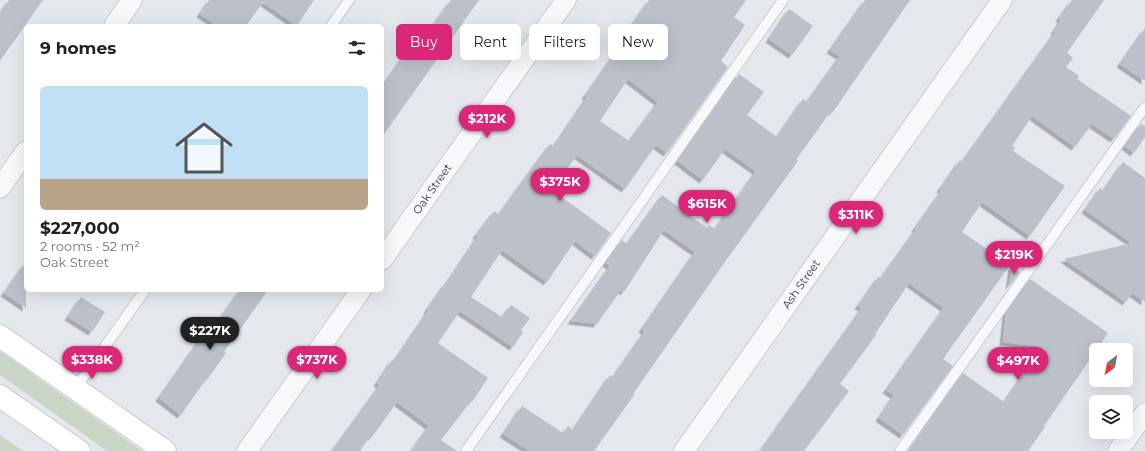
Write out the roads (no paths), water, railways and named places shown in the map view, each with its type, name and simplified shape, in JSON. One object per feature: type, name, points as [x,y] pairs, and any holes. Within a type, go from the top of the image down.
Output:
[{"type":"main road","points":[[0,336],[165,451]]},
{"type":"main road","points":[[0,396],[79,451]]},
{"type":"street","points":[[115,24],[132,0]]},
{"type":"street","name":"Oak Street","points":[[384,257],[566,0]]},
{"type":"street","name":"Ash Street","points":[[684,451],[1002,0]]},
{"type":"street","points":[[0,188],[24,154]]},
{"type":"street","points":[[247,451],[360,292]]},
{"type":"street","points":[[1118,451],[1145,413]]},
{"type":"lane","points":[[332,24],[349,0]]},
{"type":"lane","points":[[466,451],[783,0]]},
{"type":"lane","points":[[900,451],[1145,107]]},
{"type":"lane","points":[[75,389],[144,292]]}]
